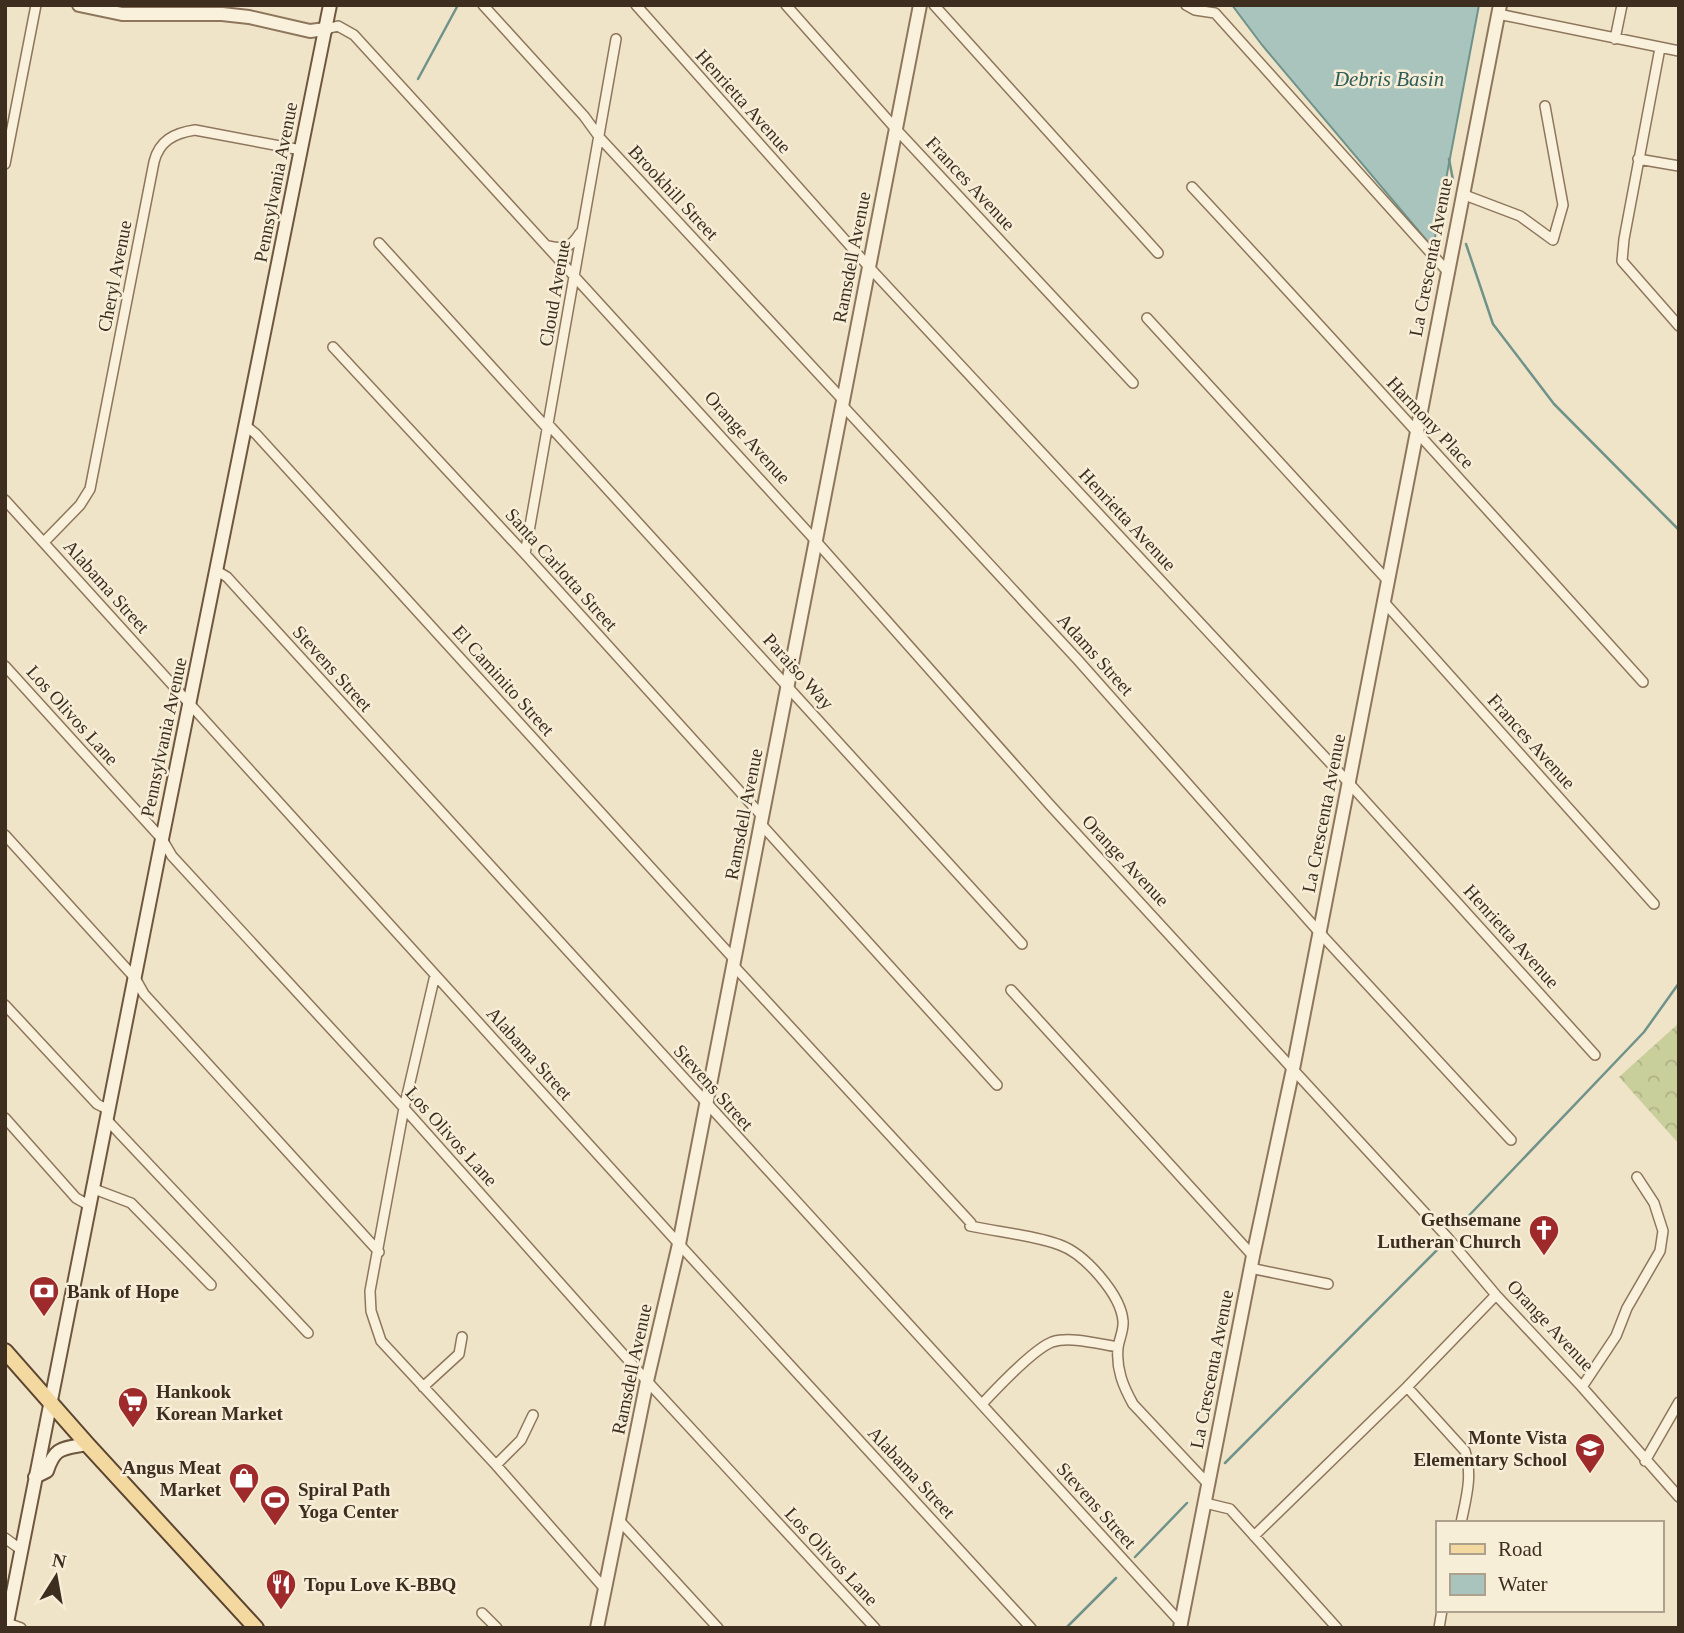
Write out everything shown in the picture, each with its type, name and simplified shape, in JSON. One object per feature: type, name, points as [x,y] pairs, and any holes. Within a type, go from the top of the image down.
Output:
[{"type":"main road","points":[[5,1351],[256,1628]]},
{"type":"street","points":[[5,161],[36,5]]},
{"type":"street","name":"Orange Avenue","points":[[79,5],[122,14],[236,16],[310,31],[338,26],[354,35],[816,540],[1050,805],[1448,1238],[1496,1295],[1679,1497]]},
{"type":"street","name":"Pennsylvania Avenue","points":[[6,1625],[330,5]]},
{"type":"street","name":"Brookhill Street","points":[[483,5],[600,138],[842,402]]},
{"type":"street","name":"Henrietta Avenue","points":[[636,5],[869,267],[1348,782],[1595,1055]]},
{"type":"street","name":"Frances Avenue","points":[[786,5],[895,128],[1133,383]]},
{"type":"street","name":"Ramsdell Avenue","points":[[597,1628],[647,1381],[679,1244],[919,5]]},
{"type":"street","points":[[934,5],[1158,253]]},
{"type":"street","points":[[1186,5],[1195,10],[1215,13],[1447,271]]},
{"type":"street","points":[[1615,39],[1622,5]]},
{"type":"street","points":[[1499,10],[1615,39],[1679,51]]},
{"type":"street","name":"La Crescenta Avenue","points":[[1182,1626],[1251,1262],[1293,1069],[1499,10]]},
{"type":"street","name":"Cloud Avenue","points":[[525,554],[616,39]]},
{"type":"street","points":[[1660,48],[1638,159],[1622,261],[1679,326]]},
{"type":"street","points":[[1462,194],[1520,216],[1553,240],[1563,205],[1545,106]]},
{"type":"street","name":"Cheryl Avenue","points":[[44,542],[80,505],[90,489],[154,162],[161,146],[167,139],[181,132],[195,130],[301,150]]},
{"type":"street","points":[[1638,159],[1679,166]]},
{"type":"street","name":"Harmony Place","points":[[1192,187],[1643,682]]},
{"type":"street","points":[[547,246],[567,248],[584,228]]},
{"type":"street","name":"Paraiso Way","points":[[379,243],[1022,944]]},
{"type":"street","points":[[1147,318],[1388,581]]},
{"type":"street","name":"Santa Carlotta Street","points":[[333,347],[525,554],[998,1085]]},
{"type":"street","name":"Adams Street","points":[[842,402],[1077,659],[1319,932]]},
{"type":"street","name":"El Caminito Street","points":[[246,426],[970,1224],[1060,1244],[1074,1252],[1110,1287],[1121,1311],[1123,1324],[1118,1347],[1119,1371],[1133,1404],[1208,1484]]},
{"type":"street","name":"Alabama Street","points":[[5,500],[1031,1628]]},
{"type":"street","name":"Stevens Street","points":[[216,571],[227,577],[1182,1626]]},
{"type":"street","name":"Frances Avenue","points":[[1384,602],[1654,904]]},
{"type":"street","name":"Los Olivos Lane","points":[[5,666],[162,839],[172,856],[404,1108],[647,1381],[875,1628]]},
{"type":"street","points":[[5,835],[379,1252]]},
{"type":"street","points":[[1319,932],[1511,1140]]},
{"type":"street","points":[[435,975],[404,1108],[370,1291],[371,1309],[381,1341],[496,1465],[605,1589]]},
{"type":"street","points":[[1012,990],[1251,1262],[1328,1284]]},
{"type":"street","points":[[5,1005],[308,1333]]},
{"type":"street","points":[[5,1118],[76,1198],[90,1206]]},
{"type":"street","points":[[1582,1387],[1616,1336],[1627,1308],[1660,1251],[1663,1231],[1654,1203],[1637,1177]]},
{"type":"street","points":[[94,1189],[131,1203],[211,1285]]},
{"type":"street","points":[[1254,1536],[1407,1387],[1496,1295]]},
{"type":"street","points":[[423,1387],[459,1354],[462,1338]]},
{"type":"street","points":[[982,1404],[1039,1350],[1052,1342],[1083,1342],[1118,1347]]},
{"type":"street","points":[[1407,1387],[1465,1451],[1469,1465],[1469,1482],[1461,1521]]},
{"type":"street","points":[[1646,1461],[1679,1402]]},
{"type":"street","points":[[496,1465],[521,1440],[533,1415]]},
{"type":"street","name":"Pennsylvania Avenue","points":[[35,1478],[47,1471],[51,1457],[57,1451],[87,1444]]},
{"type":"street","points":[[1205,1503],[1230,1509],[1337,1628]]},
{"type":"street","points":[[618,1519],[718,1628]]},
{"type":"street","points":[[5,1538],[20,1549]]},
{"type":"street","points":[[482,1613],[497,1628]]},
{"type":"street","points":[[6,1625],[21,1628]]},
{"type":"green space","points":[[1679,1023],[1679,1144],[1619,1077]]},
{"type":"water","name":"Debris Basin","points":[[1232,5],[1479,5],[1433,248],[1262,45]]},
{"type":"waterway","points":[[418,79],[458,5]]},
{"type":"waterway","points":[[1449,159],[1453,180]]},
{"type":"waterway","points":[[1466,244],[1493,324],[1554,404],[1679,530]]},
{"type":"waterway","points":[[1459,1226],[1644,1032],[1679,983]]},
{"type":"waterway","points":[[1225,1463],[1439,1248]]},
{"type":"waterway","points":[[1135,1557],[1187,1503]]},
{"type":"waterway","points":[[1066,1628],[1116,1578]]},
{"type":"place","name":"Gethsemane Lutheran Church","points":[[1544,1257]]},
{"type":"place","name":"Bank of Hope","points":[[44,1318]]},
{"type":"place","name":"Hankook Korean Market","points":[[133,1429]]},
{"type":"place","name":"Monte Vista Elementary School","points":[[1590,1475]]},
{"type":"place","name":"Angus Meat Market","points":[[244,1505]]},
{"type":"place","name":"Spiral Path Yoga Center","points":[[275,1527]]},
{"type":"place","name":"Topu Love K-BBQ","points":[[281,1611]]}]
